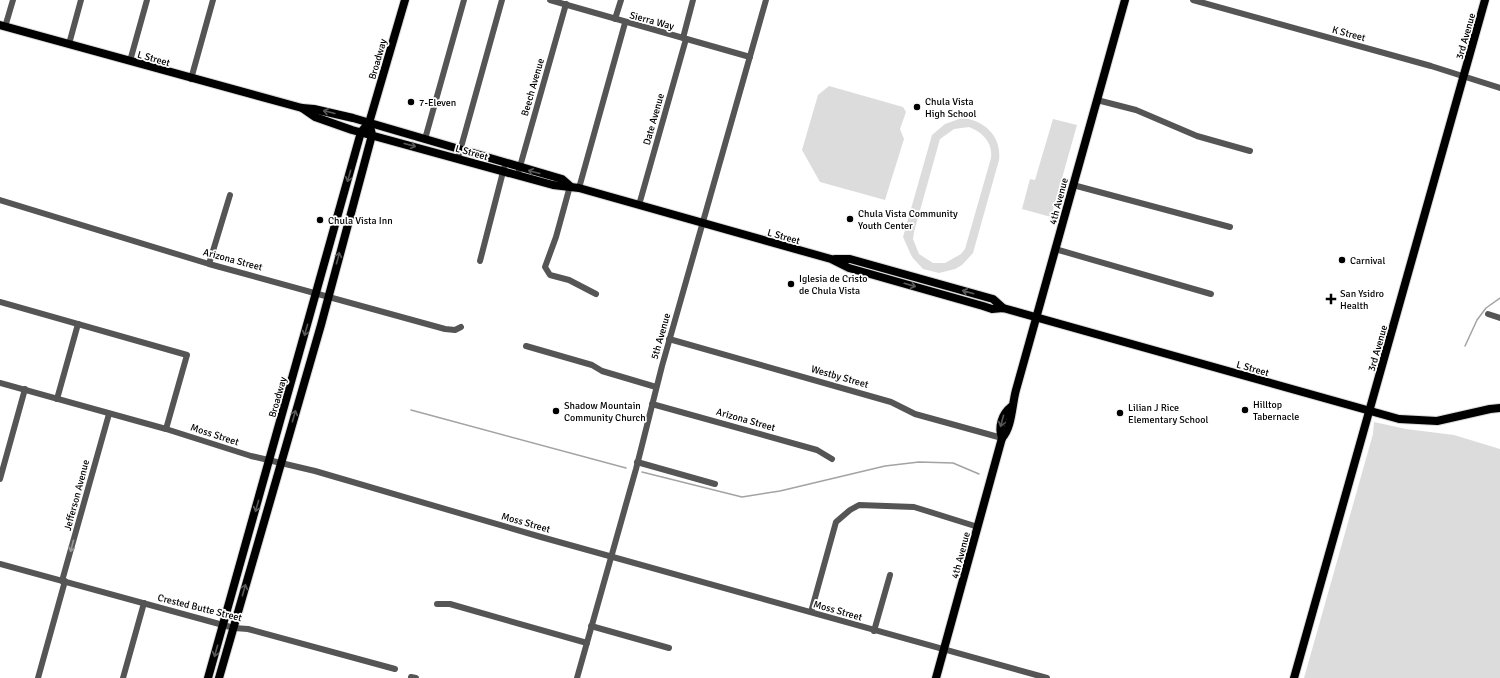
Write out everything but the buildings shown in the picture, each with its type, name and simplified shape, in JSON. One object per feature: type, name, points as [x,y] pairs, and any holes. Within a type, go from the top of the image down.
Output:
[{"type":"main road","name":"Broadway","points":[[208,678],[361,132],[369,123],[405,0]]},
{"type":"main road","name":"4th Avenue","points":[[936,678],[1002,438],[999,431],[1005,412],[1011,407],[1125,0]]},
{"type":"main road","name":"3rd Avenue","points":[[1294,678],[1485,0]]},
{"type":"main road","name":"L Street","points":[[3,26],[302,108],[324,111],[369,123],[424,139],[459,154]]},
{"type":"main road","name":"L Street","points":[[302,108],[315,117],[361,132],[459,154],[519,172],[562,179],[570,186],[831,259],[849,268],[992,309],[1003,308],[1399,419],[1437,421],[1500,408]]},
{"type":"main road","points":[[220,678],[372,135],[369,123]]},
{"type":"street","points":[[3,26],[13,0]]},
{"type":"street","points":[[69,44],[81,0]]},
{"type":"street","points":[[130,62],[147,0]]},
{"type":"street","points":[[191,78],[213,0]]},
{"type":"street","points":[[424,139],[464,0]]},
{"type":"street","points":[[459,154],[502,0]]},
{"type":"street","name":"Sierra Way","points":[[550,0],[625,23],[750,57]]},
{"type":"street","points":[[615,19],[621,0]]},
{"type":"street","name":"Date Avenue","points":[[640,205],[693,0]]},
{"type":"street","name":"5th Avenue","points":[[577,678],[637,462],[669,339],[704,223],[766,0]]},
{"type":"street","name":"K Street","points":[[1193,0],[1464,76],[1500,88]]},
{"type":"street","name":"Beech Avenue","points":[[519,172],[566,4]]},
{"type":"street","points":[[579,188],[625,23]]},
{"type":"street","points":[[1097,100],[1136,110],[1197,136],[1250,151]]},
{"type":"street","points":[[480,261],[504,167]]},
{"type":"street","points":[[1073,184],[1230,227]]},
{"type":"street","points":[[570,186],[545,266],[550,275],[569,280],[596,294]]},
{"type":"street","points":[[209,264],[230,195]]},
{"type":"street","name":"Arizona Street","points":[[0,200],[209,264],[328,295],[445,329],[455,330],[461,327]]},
{"type":"street","points":[[1055,250],[1211,294]]},
{"type":"street","points":[[0,302],[187,355],[166,429]]},
{"type":"street","points":[[1488,314],[1500,318]]},
{"type":"street","points":[[57,399],[78,324]]},
{"type":"street","name":"Westby Street","points":[[669,339],[891,402],[915,414],[1002,438]]},
{"type":"street","points":[[526,346],[592,365],[602,371],[656,386]]},
{"type":"street","name":"Moss Street","points":[[0,382],[166,429],[269,461],[391,493],[435,507],[874,631],[1047,678]]},
{"type":"street","points":[[0,479],[25,389]]},
{"type":"street","name":"Arizona Street","points":[[652,404],[817,450],[832,459]]},
{"type":"street","name":"Jefferson Avenue","points":[[38,678],[109,414]]},
{"type":"street","points":[[637,462],[715,484]]},
{"type":"street","points":[[811,612],[836,522],[850,510],[859,506],[914,506],[978,528]]},
{"type":"street","name":"Crested Butte Street","points":[[0,564],[234,628],[248,629],[395,669]]},
{"type":"street","points":[[874,631],[890,575]]},
{"type":"street","points":[[124,678],[144,603]]},
{"type":"street","points":[[437,604],[450,604],[587,643]]},
{"type":"street","points":[[591,626],[669,648]]},
{"type":"shaded area","points":[[829,86],[903,107],[906,112],[900,129],[904,139],[885,200],[820,182],[802,150],[818,95]]},
{"type":"shaded area","points":[[962,118],[970,119],[984,126],[990,131],[998,144],[999,160],[973,253],[962,265],[955,269],[939,273],[923,269],[912,257],[903,237],[932,135],[945,124]],"holes":[[[969,127],[986,138],[990,147],[991,158],[965,249],[961,254],[945,263],[933,263],[919,254],[913,239],[914,232],[940,139],[954,129]]]},
{"type":"shaded area","points":[[1053,119],[1077,125],[1051,217],[1022,209],[1030,179],[1035,180]]},
{"type":"shaded area","points":[[1374,422],[1406,429],[1454,435],[1500,449],[1500,678],[1304,678],[1373,434]]},
{"type":"waterway","points":[[1465,346],[1477,320],[1486,308],[1500,298]]},
{"type":"waterway","points":[[411,410],[626,468]]},
{"type":"waterway","points":[[642,472],[742,497],[780,491],[885,466],[919,462],[953,463],[979,474]]},
{"type":"place","name":"7-Eleven","points":[[411,102]]},
{"type":"place","name":"Chula Vista High School","points":[[917,107]]},
{"type":"place","name":"Chula Vista Community Youth Center","points":[[850,219]]},
{"type":"place","name":"Chula Vista Inn","points":[[320,220]]},
{"type":"place","name":"Carnival","points":[[1342,260]]},
{"type":"place","name":"Iglesia de Cristo de Chula Vista","points":[[791,284]]},
{"type":"place","name":"San Ysidro Health","points":[[1331,299]]},
{"type":"place","name":"Hilltop Tabernacle","points":[[1245,410]]},
{"type":"place","name":"Shadow Mountain Community Church","points":[[556,411]]},
{"type":"place","name":"Lilian J Rice Elementary School","points":[[1120,413]]}]
